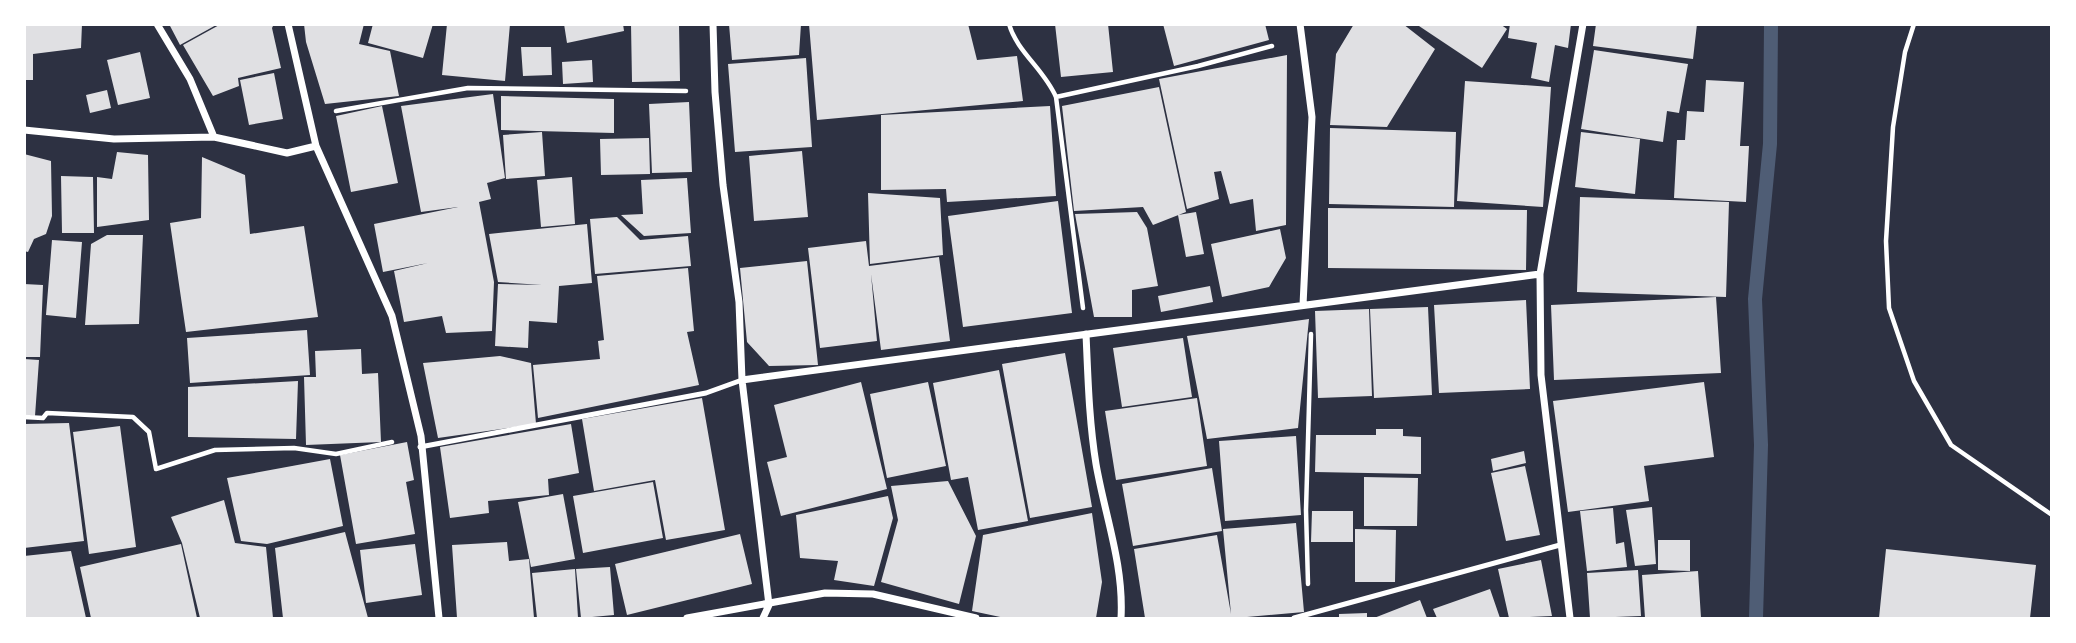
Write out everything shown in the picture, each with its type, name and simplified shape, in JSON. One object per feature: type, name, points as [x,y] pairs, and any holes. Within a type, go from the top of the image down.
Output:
[{"type":"street","points":[[158,24],[190,79],[214,137]]},
{"type":"street","points":[[288,24],[316,146],[392,316],[421,436],[439,618]]},
{"type":"street","points":[[713,24],[715,92],[723,185],[739,302],[742,380],[768,605],[763,618]]},
{"type":"street","points":[[1300,24],[1312,117],[1303,305]]},
{"type":"street","points":[[1570,618],[1541,375],[1540,274],[1583,24]]},
{"type":"street","points":[[24,130],[114,139],[214,137],[287,153],[316,146]]},
{"type":"street","points":[[742,380],[1540,274]]},
{"type":"street","points":[[1086,334],[1093,439],[1115,542],[1121,618]]},
{"type":"street","points":[[687,618],[825,593],[873,594],[976,618]]},
{"type":"lane","points":[[420,447],[706,393],[742,380]]},
{"type":"lane","points":[[1294,618],[1560,545]]},
{"type":"path","points":[[1009,24],[1013,38],[1049,81],[1056,97],[1086,334]]},
{"type":"path","points":[[1914,24],[1905,52],[1893,127],[1886,241],[1889,307],[1914,381],[1951,445],[2052,515]]},
{"type":"path","points":[[1056,97],[1269,48],[1278,40]]},
{"type":"path","points":[[310,117],[468,88],[588,87],[715,92]]},
{"type":"path","points":[[1309,616],[1306,510],[1312,305]]},
{"type":"path","points":[[24,417],[43,418],[47,413],[133,417],[149,432],[156,469],[215,450],[294,448],[337,454],[421,436]]},
{"type":"building","points":[[24,24],[82,24],[81,48],[33,54],[33,80],[24,80]]},
{"type":"building","points":[[169,24],[218,24],[180,45]]},
{"type":"building","points":[[221,24],[274,24],[272,28],[281,68],[238,78],[239,86],[213,96],[183,45]]},
{"type":"building","points":[[304,24],[364,24],[359,44],[390,51],[399,96],[325,104],[306,42]]},
{"type":"building","points":[[373,24],[433,24],[423,58],[368,43]]},
{"type":"building","points":[[447,24],[510,24],[505,81],[442,75]]},
{"type":"building","points":[[564,24],[623,24],[624,31],[567,43]]},
{"type":"building","points":[[631,24],[679,24],[680,81],[632,82]]},
{"type":"building","points":[[729,24],[801,24],[799,55],[732,60]]},
{"type":"building","points":[[809,24],[968,24],[977,60],[1017,56],[1023,101],[817,120]]},
{"type":"building","points":[[1055,24],[1108,24],[1113,72],[1061,77]]},
{"type":"building","points":[[1163,24],[1265,24],[1269,40],[1174,66]]},
{"type":"building","points":[[1354,24],[1403,24],[1435,49],[1387,127],[1330,125],[1336,54]]},
{"type":"building","points":[[1416,24],[1500,24],[1507,29],[1482,68]]},
{"type":"building","points":[[1510,24],[1571,24],[1568,48],[1555,45],[1549,82],[1531,78],[1537,43],[1508,38]]},
{"type":"building","points":[[1596,24],[1697,24],[1693,59],[1593,46]]},
{"type":"building","points":[[521,47],[551,47],[552,75],[523,76]]},
{"type":"building","points":[[1594,50],[1688,64],[1679,113],[1667,111],[1663,142],[1581,129]]},
{"type":"building","points":[[140,52],[150,98],[118,105],[107,60]]},
{"type":"building","points":[[1287,55],[1286,225],[1256,231],[1253,199],[1230,204],[1221,171],[1214,172],[1219,199],[1187,209],[1159,79]]},
{"type":"building","points":[[806,58],[812,147],[735,152],[728,64]]},
{"type":"building","points":[[592,60],[593,82],[563,84],[562,62]]},
{"type":"building","points":[[274,73],[283,119],[249,125],[240,80]]},
{"type":"building","points":[[1706,80],[1744,82],[1740,146],[1749,146],[1746,202],[1674,198],[1677,140],[1685,140],[1687,111],[1704,112]]},
{"type":"building","points":[[1465,81],[1551,87],[1543,207],[1457,201]]},
{"type":"building","points":[[1159,87],[1186,212],[1153,225],[1143,207],[1074,211],[1062,106]]},
{"type":"building","points":[[107,90],[111,108],[90,113],[86,95]]},
{"type":"building","points":[[493,94],[505,178],[487,183],[491,199],[479,202],[494,282],[492,331],[446,333],[442,316],[404,322],[394,271],[428,263],[383,272],[374,224],[458,207],[421,212],[401,106]]},
{"type":"building","points":[[501,96],[614,99],[614,133],[501,130]]},
{"type":"building","points":[[689,102],[692,172],[652,173],[649,104]]},
{"type":"building","points":[[382,106],[398,183],[351,192],[336,116]]},
{"type":"building","points":[[1050,106],[1056,196],[947,202],[946,189],[881,190],[881,115]]},
{"type":"building","points":[[1330,128],[1456,132],[1454,207],[1329,204]]},
{"type":"building","points":[[542,132],[545,176],[506,179],[503,135]]},
{"type":"building","points":[[1581,132],[1640,139],[1635,194],[1575,187]]},
{"type":"building","points":[[649,138],[650,174],[601,175],[600,139]]},
{"type":"building","points":[[802,151],[808,217],[754,221],[749,156]]},
{"type":"building","points":[[117,152],[148,155],[149,220],[97,227],[97,177],[112,179]]},
{"type":"building","points":[[24,154],[51,161],[52,216],[46,234],[34,239],[28,252],[24,251]]},
{"type":"building","points":[[202,157],[245,175],[250,234],[304,226],[318,317],[186,332],[170,223],[201,218]]},
{"type":"building","points":[[61,176],[93,177],[94,233],[62,233]]},
{"type":"building","points":[[572,177],[575,224],[541,227],[537,180]]},
{"type":"building","points":[[687,178],[691,233],[644,236],[621,215],[643,214],[641,180]]},
{"type":"building","points":[[868,193],[940,198],[943,255],[870,264]]},
{"type":"building","points":[[1580,197],[1729,202],[1726,297],[1577,292]]},
{"type":"building","points":[[1058,201],[1072,313],[963,327],[948,216]]},
{"type":"building","points":[[1328,208],[1527,210],[1526,270],[1328,268]]},
{"type":"building","points":[[1137,212],[1147,228],[1158,286],[1132,290],[1132,317],[1094,317],[1075,214]]},
{"type":"building","points":[[1196,212],[1204,254],[1186,257],[1178,215]]},
{"type":"building","points":[[617,217],[640,240],[688,236],[691,266],[595,274],[590,219]]},
{"type":"building","points":[[587,224],[592,283],[559,286],[557,323],[529,321],[528,348],[495,346],[498,284],[542,285],[498,282],[489,234]]},
{"type":"building","points":[[1280,229],[1286,258],[1269,287],[1222,297],[1211,244]]},
{"type":"building","points":[[107,235],[143,235],[139,324],[85,325],[91,244]]},
{"type":"building","points":[[52,240],[82,242],[76,318],[46,315]]},
{"type":"building","points":[[866,241],[869,266],[939,257],[950,341],[881,350],[871,274],[877,341],[820,348],[808,248]]},
{"type":"building","points":[[807,261],[818,365],[769,366],[747,342],[740,268]]},
{"type":"building","points":[[688,268],[694,331],[687,332],[699,385],[538,418],[533,365],[600,359],[598,341],[604,340],[597,276]]},
{"type":"building","points":[[24,284],[43,285],[40,357],[24,357]]},
{"type":"building","points":[[1210,286],[1213,302],[1161,312],[1158,296]]},
{"type":"building","points":[[1716,297],[1721,373],[1554,380],[1551,305]]},
{"type":"building","points":[[1526,300],[1530,389],[1439,393],[1434,305]]},
{"type":"building","points":[[1428,307],[1432,395],[1374,398],[1370,309]]},
{"type":"building","points":[[1369,309],[1372,396],[1318,398],[1315,311]]},
{"type":"building","points":[[1309,319],[1298,428],[1207,439],[1187,336]]},
{"type":"building","points":[[307,330],[310,375],[190,383],[187,338]]},
{"type":"building","points":[[1183,338],[1192,397],[1122,407],[1113,348]]},
{"type":"building","points":[[361,349],[362,374],[378,373],[381,442],[306,445],[304,377],[316,377],[315,351]]},
{"type":"building","points":[[1065,353],[1092,507],[1030,518],[1002,364]]},
{"type":"building","points":[[500,356],[531,363],[536,424],[438,438],[423,363]]},
{"type":"building","points":[[24,359],[39,360],[35,416],[24,415]]},
{"type":"building","points":[[999,370],[1028,521],[978,530],[968,477],[951,480],[933,383]]},
{"type":"building","points":[[298,381],[296,439],[188,437],[188,387]]},
{"type":"building","points":[[861,382],[887,489],[781,516],[767,462],[787,457],[774,405]]},
{"type":"building","points":[[928,382],[946,466],[887,478],[870,394]]},
{"type":"building","points":[[1704,382],[1714,457],[1644,466],[1649,501],[1568,512],[1553,401]]},
{"type":"building","points":[[702,398],[725,530],[666,540],[655,480],[594,491],[582,419]]},
{"type":"building","points":[[1197,398],[1207,466],[1116,480],[1105,411]]},
{"type":"building","points":[[69,423],[84,541],[24,548],[24,424]]},
{"type":"building","points":[[571,424],[579,473],[548,479],[549,495],[488,501],[489,513],[450,518],[440,447]]},
{"type":"building","points":[[120,426],[136,547],[89,554],[73,432]]},
{"type":"building","points":[[1376,429],[1403,429],[1403,436],[1421,437],[1421,474],[1315,472],[1316,435],[1376,435]]},
{"type":"building","points":[[1296,436],[1301,515],[1225,521],[1219,441]]},
{"type":"building","points":[[407,442],[414,480],[406,482],[415,534],[356,544],[340,455]]},
{"type":"building","points":[[1524,451],[1526,463],[1493,471],[1491,459]]},
{"type":"building","points":[[330,459],[343,526],[267,544],[241,541],[227,478]]},
{"type":"building","points":[[1525,466],[1540,535],[1506,541],[1491,473]]},
{"type":"building","points":[[1212,468],[1222,531],[1133,546],[1122,484]]},
{"type":"building","points":[[1364,477],[1418,478],[1417,526],[1364,526]]},
{"type":"building","points":[[948,481],[976,536],[959,604],[881,582],[898,520],[891,486]]},
{"type":"building","points":[[653,482],[663,538],[583,553],[573,496]]},
{"type":"building","points":[[563,494],[575,559],[531,567],[518,502]]},
{"type":"building","points":[[888,496],[893,518],[874,586],[834,580],[838,561],[800,558],[796,515]]},
{"type":"building","points":[[224,500],[235,543],[266,547],[273,618],[200,618],[182,543],[171,517]]},
{"type":"building","points":[[1652,507],[1656,564],[1635,566],[1626,510]]},
{"type":"building","points":[[1613,508],[1616,544],[1624,542],[1627,567],[1587,571],[1580,511]]},
{"type":"building","points":[[1312,511],[1353,511],[1353,542],[1311,542]]},
{"type":"building","points":[[1092,513],[1102,582],[1096,618],[1005,618],[972,611],[983,535]]},
{"type":"building","points":[[1296,523],[1304,612],[1236,618],[1145,618],[1134,549],[1217,535],[1231,614],[1223,529]]},
{"type":"building","points":[[1355,529],[1396,530],[1395,582],[1355,582]]},
{"type":"building","points":[[345,532],[368,618],[283,618],[275,548]]},
{"type":"building","points":[[740,534],[752,584],[627,615],[615,564]]},
{"type":"building","points":[[1658,540],[1690,540],[1690,571],[1658,570]]},
{"type":"building","points":[[507,542],[509,561],[529,559],[534,618],[457,618],[452,545]]},
{"type":"building","points":[[181,544],[197,618],[91,618],[80,567]]},
{"type":"building","points":[[415,544],[422,595],[366,603],[360,550]]},
{"type":"building","points":[[1886,549],[2036,565],[2030,618],[1879,618]]},
{"type":"building","points":[[71,551],[86,618],[24,618],[24,556]]},
{"type":"building","points":[[1541,560],[1552,616],[1509,618],[1498,569]]},
{"type":"building","points":[[610,567],[614,615],[581,618],[576,569]]},
{"type":"building","points":[[575,569],[578,618],[537,618],[532,573]]},
{"type":"building","points":[[1638,570],[1641,616],[1590,618],[1587,573]]},
{"type":"building","points":[[1698,571],[1701,618],[1645,618],[1642,575]]},
{"type":"building","points":[[1490,589],[1500,618],[1437,618],[1433,609]]},
{"type":"building","points":[[1420,600],[1427,618],[1374,618]]},
{"type":"building","points":[[1367,613],[1367,618],[1339,618],[1339,614]]},
{"type":"waterway","points":[[1756,618],[1761,445],[1755,299],[1770,144],[1771,24]]}]
